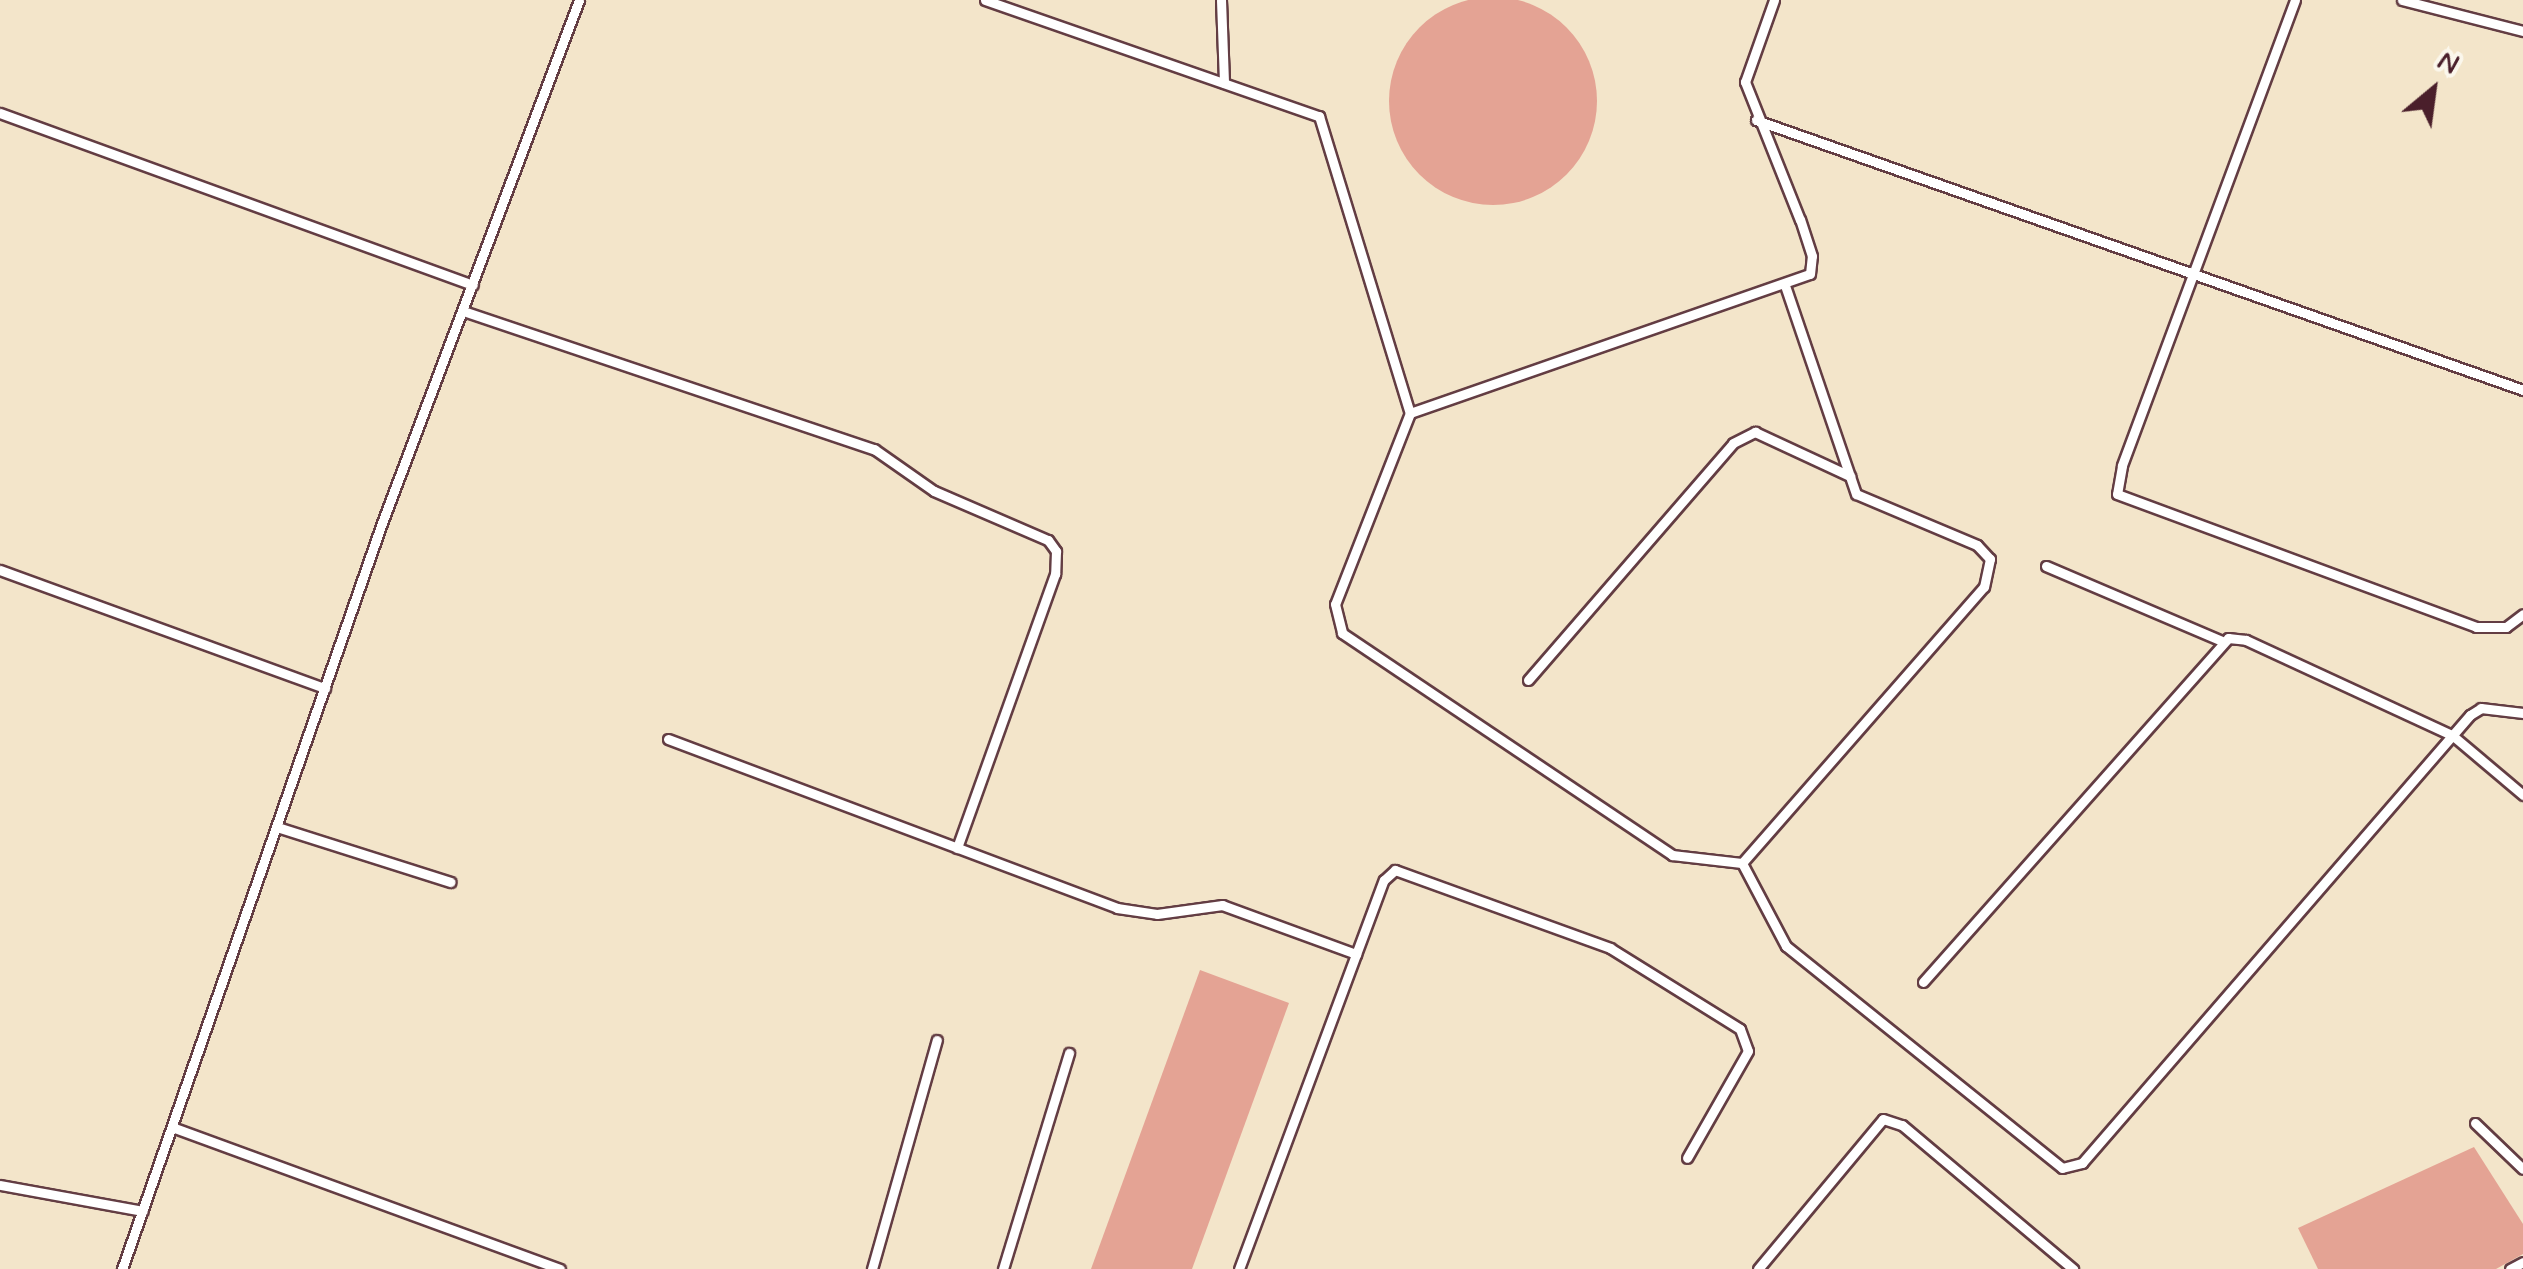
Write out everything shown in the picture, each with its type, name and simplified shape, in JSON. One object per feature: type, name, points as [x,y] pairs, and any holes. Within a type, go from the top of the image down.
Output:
[{"type":"lane","points":[[122,1269],[325,688],[579,0]]},
{"type":"lane","points":[[985,0],[1319,116],[1410,413],[1335,604],[1342,634],[1672,855],[1742,863]]},
{"type":"lane","points":[[1221,0],[1224,83]]},
{"type":"lane","points":[[1410,413],[1786,288],[1810,274],[1812,256],[1756,120],[1745,82],[1774,0]]},
{"type":"lane","points":[[2295,0],[2122,466],[2117,494],[2476,627],[2506,627],[2523,614]]},
{"type":"lane","points":[[2402,0],[2523,30]]},
{"type":"lane","points":[[2440,12],[2444,0]]},
{"type":"lane","points":[[0,113],[473,284]]},
{"type":"lane","points":[[1756,120],[2523,390]]},
{"type":"lane","points":[[1742,863],[1984,586],[1990,559],[1977,545],[1856,494],[1786,288]]},
{"type":"lane","points":[[463,311],[874,449],[934,491],[1048,540],[1056,551],[1055,574],[957,848]]},
{"type":"lane","points":[[1528,680],[1733,443],[1755,432],[1850,476]]},
{"type":"lane","points":[[2046,566],[2222,642],[2246,640],[2452,735],[2523,795]]},
{"type":"lane","points":[[0,570],[325,688]]},
{"type":"lane","points":[[1922,982],[2222,642]]},
{"type":"lane","points":[[1742,863],[1786,946],[2062,1168],[2082,1162],[2452,735],[2481,708],[2523,713]]},
{"type":"lane","points":[[668,739],[1138,914],[1222,906],[1356,954]]},
{"type":"lane","points":[[276,827],[450,882]]},
{"type":"lane","points":[[1239,1269],[1384,880],[1395,870],[1631,959],[1740,1030],[1750,1044],[1686,1158]]},
{"type":"lane","points":[[872,1269],[937,1040]]},
{"type":"lane","points":[[1003,1269],[1070,1053]]},
{"type":"lane","points":[[1758,1269],[1882,1120],[1902,1125],[2073,1269]]},
{"type":"lane","points":[[2475,1123],[2523,1169]]},
{"type":"lane","points":[[172,1127],[560,1269]]},
{"type":"lane","points":[[0,1185],[143,1211]]},
{"type":"lane","points":[[2510,1269],[2523,1262]]},
{"type":"building","points":[[1493,-3],[1533,5],[1566,28],[1589,61],[1597,101],[1589,141],[1566,174],[1533,197],[1493,205],[1453,197],[1420,174],[1397,141],[1389,101],[1397,61],[1420,28],[1453,5]]},
{"type":"building","points":[[1200,970],[1289,1003],[1192,1269],[1091,1269]]},
{"type":"building","points":[[2474,1147],[2523,1224],[2523,1254],[2496,1269],[2318,1269],[2298,1228]]}]
